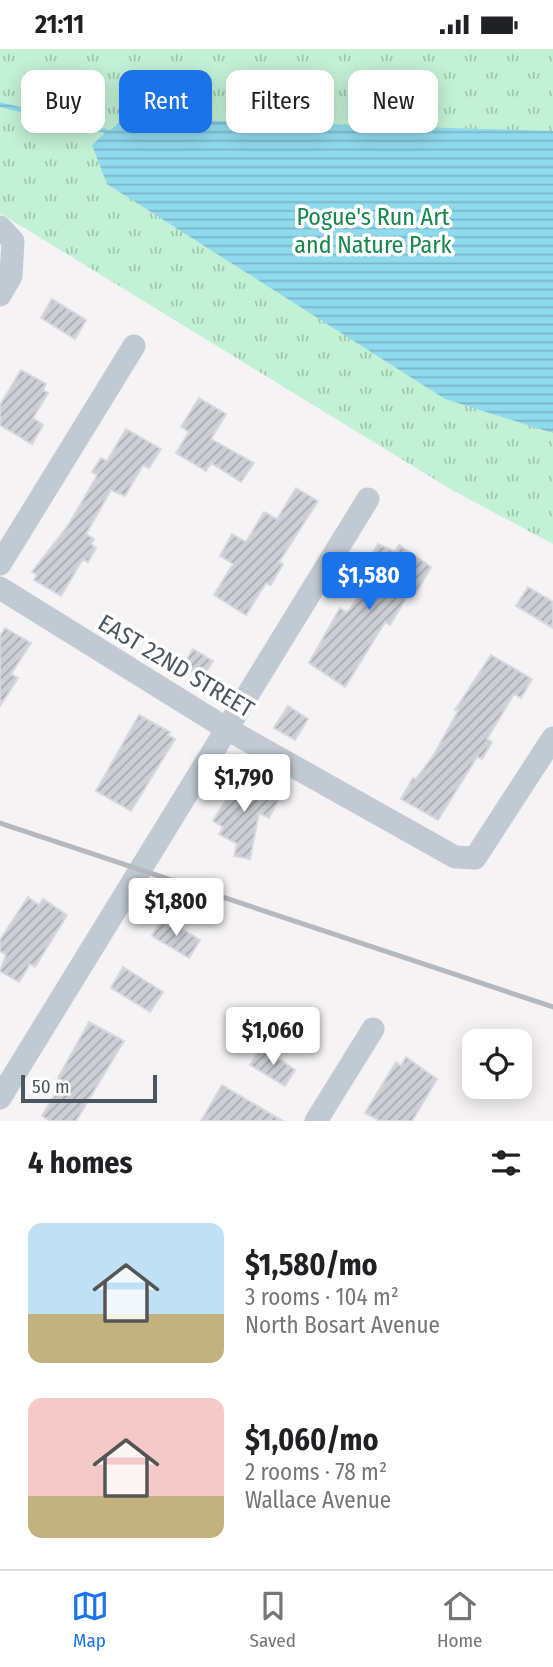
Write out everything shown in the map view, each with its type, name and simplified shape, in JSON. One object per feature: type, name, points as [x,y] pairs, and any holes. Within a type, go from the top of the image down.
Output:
[{"type":"street","points":[[0,227],[13,241],[11,277],[0,295]]},
{"type":"street","points":[[0,563],[134,346]]},
{"type":"street","points":[[0,1098],[368,499]]},
{"type":"street","name":"EAST 22ND STREET","points":[[0,588],[227,729],[455,857],[475,858],[553,738]]},
{"type":"street","points":[[316,1121],[373,1029]]},
{"type":"green space","name":"Pogue's Run Art and Nature Park","points":[[0,49],[553,49],[553,544],[452,490],[0,213]]},
{"type":"water","points":[[0,102],[21,107],[21,112],[0,107]]},
{"type":"water","points":[[212,121],[226,121],[226,133],[334,133],[334,124],[348,125],[348,133],[438,133],[438,128],[553,131],[553,433],[445,399],[107,184],[92,145],[105,133],[105,129],[110,130],[119,123],[119,133],[212,133]]},
{"type":"building","points":[[52,299],[86,320],[75,339],[41,318]]},
{"type":"building","points":[[21,370],[46,384],[43,390],[48,393],[33,418],[43,425],[32,444],[0,425],[0,405]]},
{"type":"building","points":[[199,398],[226,414],[211,439],[254,463],[241,482],[211,463],[206,471],[176,453],[189,432],[181,427]]},
{"type":"building","points":[[126,429],[161,449],[149,468],[143,465],[125,496],[111,490],[86,534],[94,539],[91,544],[96,548],[88,562],[83,559],[61,596],[34,580],[37,575],[32,572],[69,524],[97,475],[92,472],[101,458],[107,461]]},
{"type":"building","points":[[296,488],[318,501],[279,562],[283,564],[271,585],[266,583],[246,615],[214,595],[233,564],[220,556],[232,534],[246,542],[264,512],[277,519]]},
{"type":"building","points":[[378,544],[395,552],[399,545],[431,567],[416,593],[411,590],[390,625],[385,622],[345,687],[309,663],[340,608],[346,612],[351,608],[374,570],[366,565]]},
{"type":"building","points":[[528,587],[553,602],[553,628],[516,606]]},
{"type":"building","points":[[5,628],[31,643],[11,674],[18,678],[0,706],[0,636]]},
{"type":"building","points":[[193,649],[213,661],[203,677],[183,666]]},
{"type":"building","points":[[491,655],[532,679],[521,698],[514,694],[487,739],[492,742],[482,759],[477,757],[438,820],[401,799],[413,778],[416,779],[433,756],[458,711],[455,710]]},
{"type":"building","points":[[288,706],[308,719],[295,740],[274,728]]},
{"type":"building","points":[[139,715],[170,732],[168,735],[175,739],[131,811],[96,791]]},
{"type":"building","points":[[242,774],[265,786],[261,792],[278,801],[269,818],[259,813],[250,859],[234,856],[237,844],[219,834],[223,827],[213,821]]},
{"type":"building","points":[[28,897],[39,905],[43,899],[67,915],[35,967],[30,964],[19,982],[0,971],[6,955],[0,951],[0,940]]},
{"type":"building","points":[[163,917],[200,940],[189,958],[152,936]]},
{"type":"building","points":[[123,967],[163,992],[150,1012],[111,988]]},
{"type":"building","points":[[89,1022],[124,1041],[76,1121],[50,1121],[42,1116],[63,1081],[58,1078]]},
{"type":"building","points":[[260,1049],[267,1053],[268,1051],[295,1070],[285,1086],[250,1065]]},
{"type":"building","points":[[406,1057],[437,1079],[412,1121],[380,1121],[365,1113],[396,1062],[401,1066]]},
{"type":"building","points":[[222,1085],[283,1121],[201,1121]]},
{"type":"railway","points":[[0,823],[553,1007]]}]
